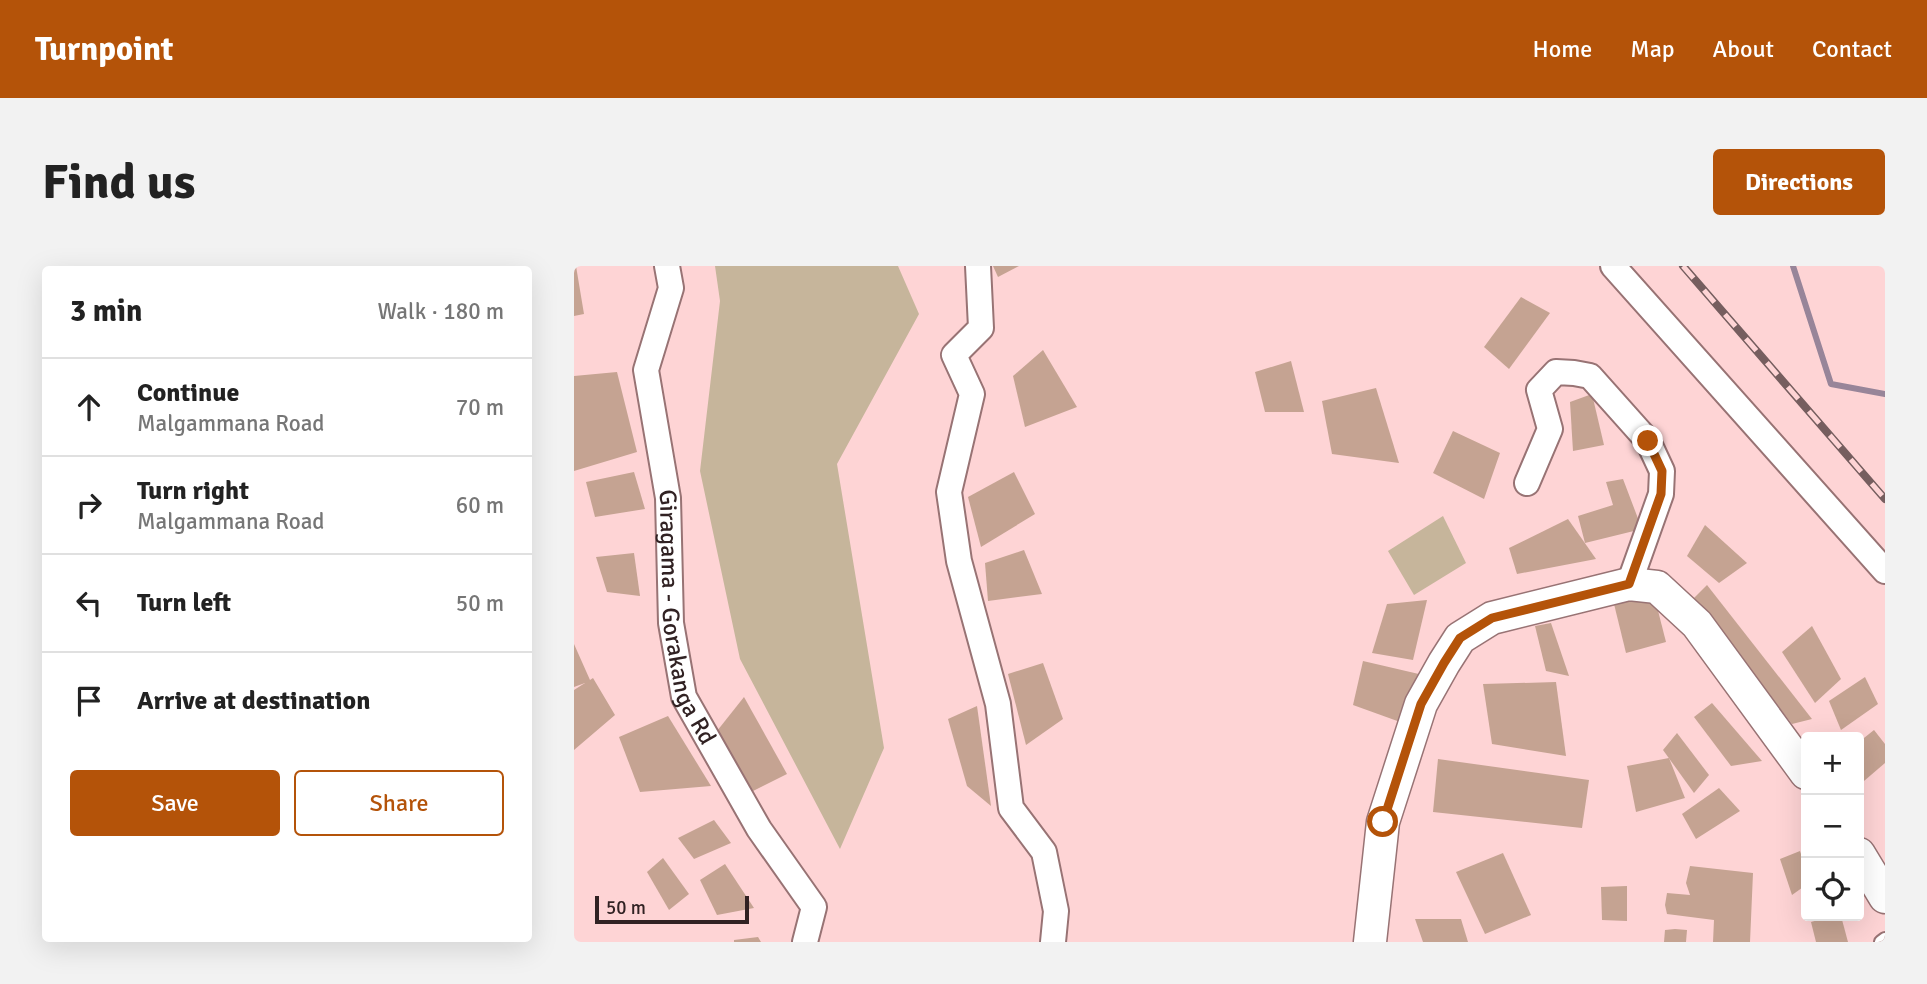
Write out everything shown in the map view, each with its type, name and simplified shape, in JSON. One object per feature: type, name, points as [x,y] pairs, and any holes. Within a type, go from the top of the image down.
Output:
[{"type":"street","name":"Giragama - Gorakanga Rd","points":[[667,266],[671,288],[646,370],[668,498],[671,622],[684,697],[759,829],[814,907],[806,942]]},
{"type":"street","points":[[978,266],[981,328],[954,355],[972,394],[949,492],[959,561],[998,704],[1011,808],[1044,852],[1056,911],[1053,942]]},
{"type":"street","points":[[1613,266],[1885,571]]},
{"type":"street","points":[[1527,483],[1550,429],[1539,390],[1556,372],[1590,376],[1648,441],[1662,471],[1661,494],[1629,584]]},
{"type":"street","points":[[1370,942],[1383,822],[1421,704],[1460,638],[1492,618],[1629,584],[1657,587],[1698,624],[1801,766]]},
{"type":"street","points":[[1861,858],[1885,897]]},
{"type":"shaded area","points":[[715,266],[898,266],[919,314],[837,464],[884,748],[840,849],[740,659],[700,471],[720,301]]},
{"type":"shaded area","points":[[1443,516],[1466,563],[1414,595],[1388,551]]},
{"type":"building","points":[[574,266],[584,314],[574,316]]},
{"type":"building","points":[[993,266],[1019,266],[998,277]]},
{"type":"building","points":[[1521,297],[1550,313],[1509,369],[1484,347]]},
{"type":"building","points":[[1043,350],[1077,407],[1025,427],[1013,376]]},
{"type":"building","points":[[1291,361],[1304,412],[1265,412],[1255,372]]},
{"type":"building","points":[[617,372],[637,452],[574,471],[574,376]]},
{"type":"building","points":[[1376,388],[1399,463],[1332,454],[1322,401]]},
{"type":"building","points":[[1592,394],[1604,445],[1573,451],[1570,402]]},
{"type":"building","points":[[1453,431],[1500,453],[1484,499],[1433,473]]},
{"type":"building","points":[[634,472],[645,509],[595,517],[586,482]]},
{"type":"building","points":[[1014,472],[1035,514],[981,547],[968,497]]},
{"type":"building","points":[[1623,479],[1642,529],[1585,543],[1578,516],[1613,505],[1606,482]]},
{"type":"building","points":[[1568,519],[1596,559],[1517,574],[1509,548]]},
{"type":"building","points":[[1705,525],[1747,563],[1719,583],[1687,556]]},
{"type":"building","points":[[1024,550],[1042,594],[988,601],[985,563]]},
{"type":"building","points":[[634,553],[640,596],[607,592],[596,557]]},
{"type":"building","points":[[1707,585],[1812,719],[1792,724],[1694,598]]},
{"type":"building","points":[[1654,595],[1666,642],[1626,653],[1614,604]]},
{"type":"building","points":[[1427,600],[1413,660],[1372,653],[1387,604]]},
{"type":"building","points":[[1551,623],[1569,676],[1546,671],[1535,626]]},
{"type":"building","points":[[1812,626],[1841,679],[1815,703],[1782,652]]},
{"type":"building","points":[[574,644],[590,680],[593,678],[615,715],[574,750],[574,690],[585,683],[574,687]]},
{"type":"building","points":[[1363,661],[1436,678],[1414,727],[1353,705]]},
{"type":"building","points":[[1043,663],[1063,719],[1026,745],[1008,674]]},
{"type":"building","points":[[1865,677],[1878,704],[1841,730],[1829,701]]},
{"type":"building","points":[[1556,682],[1566,756],[1492,744],[1483,684]]},
{"type":"building","points":[[744,697],[787,774],[753,791],[717,731]]},
{"type":"building","points":[[1712,703],[1762,761],[1731,766],[1694,717]]},
{"type":"building","points":[[977,706],[991,806],[967,786],[948,719]]},
{"type":"building","points":[[668,716],[711,786],[640,792],[619,737]]},
{"type":"building","points":[[1874,730],[1885,744],[1885,763],[1864,781],[1864,738]]},
{"type":"building","points":[[1677,733],[1709,775],[1694,793],[1663,750]]},
{"type":"building","points":[[1669,758],[1685,798],[1636,812],[1627,766]]},
{"type":"building","points":[[1438,759],[1589,780],[1582,828],[1433,812]]},
{"type":"building","points":[[1719,788],[1740,811],[1696,839],[1682,814]]},
{"type":"building","points":[[714,820],[731,843],[694,859],[678,838]]},
{"type":"building","points":[[1800,851],[1801,889],[1792,895],[1780,859]]},
{"type":"building","points":[[1503,853],[1531,915],[1485,934],[1456,872]]},
{"type":"building","points":[[663,858],[689,894],[669,910],[647,872]]},
{"type":"building","points":[[725,864],[754,908],[717,915],[700,880]]},
{"type":"building","points":[[1690,866],[1753,873],[1750,942],[1713,942],[1714,920],[1667,914],[1667,893],[1690,895],[1686,883]]},
{"type":"building","points":[[1627,886],[1627,921],[1602,920],[1601,887]]},
{"type":"building","points":[[1415,919],[1461,919],[1468,942],[1423,942]]},
{"type":"building","points":[[1842,921],[1848,942],[1816,942],[1811,922]]},
{"type":"building","points":[[1665,930],[1687,930],[1686,942],[1664,942]]},
{"type":"building","points":[[758,937],[761,942],[734,942],[734,940]]},
{"type":"waterway","points":[[1793,266],[1831,384],[1885,394]]},
{"type":"railway","points":[[1683,266],[1885,499]]},
{"type":"route","points":[[1383,822],[1421,704],[1460,638],[1492,618],[1629,584],[1661,494],[1662,471],[1648,441]]}]
